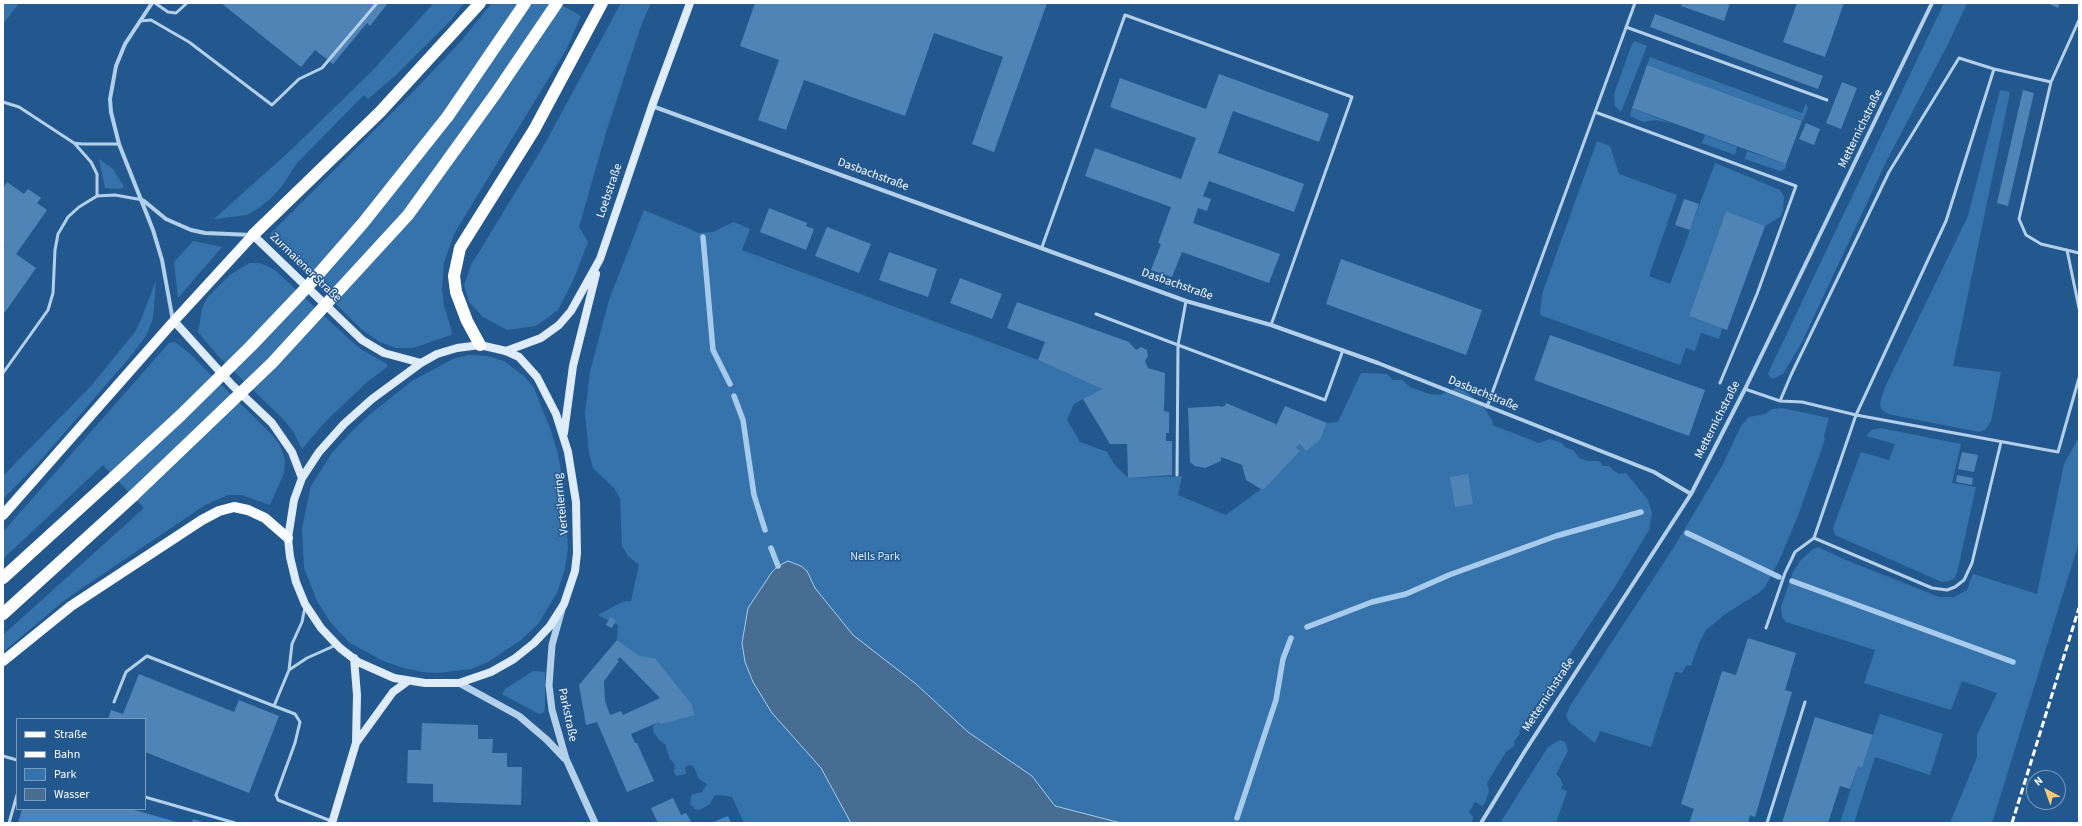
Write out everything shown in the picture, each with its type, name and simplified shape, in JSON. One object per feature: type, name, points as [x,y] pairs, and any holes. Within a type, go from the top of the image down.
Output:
[{"type":"highway","points":[[252,235],[380,112],[480,3]]},
{"type":"highway","points":[[3,578],[181,415],[251,346],[308,286],[363,223],[448,116],[525,3]]},
{"type":"highway","points":[[3,614],[133,496],[272,363],[408,215],[496,93],[557,3]]},
{"type":"highway","points":[[480,345],[467,321],[456,292],[454,276],[460,248],[534,130],[599,8]]},
{"type":"main road","name":"Loebstraße","points":[[506,351],[541,338],[559,325],[571,310],[600,259],[652,106],[690,3]]},
{"type":"main road","points":[[3,515],[252,235]]},
{"type":"main road","name":"Zurmaiener Straße","points":[[252,235],[362,340],[384,354],[421,363]]},
{"type":"main road","points":[[563,435],[572,366],[584,312],[600,259]]},
{"type":"main road","points":[[174,321],[232,385],[272,423],[292,452],[302,478]]},
{"type":"main road","name":"Verteilerring","points":[[480,345],[506,351],[519,357],[537,377],[554,408],[568,452],[576,502],[577,535],[575,571],[564,604],[550,626],[534,643],[514,659],[491,672],[460,683],[440,684],[408,681],[381,673],[354,658],[336,645],[321,628],[305,604],[296,582],[288,538],[294,500],[302,478],[319,452],[344,424],[372,399],[421,363],[437,354],[457,348],[480,345]]},
{"type":"main road","points":[[3,661],[71,606],[202,520],[219,511],[234,507],[248,510],[265,518],[288,538]]},
{"type":"main road","points":[[333,822],[356,743],[357,695],[354,658]]},
{"type":"main road","points":[[356,743],[393,692],[408,681]]},
{"type":"street","name":"Zurmaiener Straße","points":[[152,3],[125,44],[112,83],[111,112],[119,144],[143,200],[162,260],[174,321]]},
{"type":"street","name":"Metternichstraße","points":[[1481,823],[1525,751],[1691,494],[1745,389],[1932,3]]},
{"type":"street","name":"Dasbachstraße","points":[[652,106],[1186,300],[1271,325],[1343,350],[1654,472],[1691,494]]},
{"type":"street","name":"Zurmaiener Straße","points":[[143,200],[166,219],[191,230],[205,233],[252,235]]},
{"type":"street","name":"Parkstraße","points":[[564,604],[552,645],[550,685],[552,710],[566,759],[595,823]]},
{"type":"street","name":"Parkstraße","points":[[460,683],[518,716],[566,759]]},
{"type":"lane","points":[[155,3],[168,12],[176,13],[187,3]]},
{"type":"lane","points":[[139,21],[151,20],[189,42],[272,105],[299,79],[322,68],[377,3]]},
{"type":"lane","points":[[1487,407],[1635,3]]},
{"type":"lane","points":[[1042,247],[1125,15],[1352,97],[1271,325]]},
{"type":"lane","points":[[2079,20],[2051,82],[2019,219],[2026,236],[2041,244],[2079,253]]},
{"type":"lane","points":[[1626,27],[1827,100]]},
{"type":"lane","points":[[1780,401],[1790,375],[1889,172],[1959,58],[1994,69],[2051,82]]},
{"type":"lane","points":[[1766,628],[1785,573],[1795,552],[1814,538],[1856,415],[1946,221],[1994,69]]},
{"type":"lane","points":[[3,102],[19,108],[74,143],[94,168],[98,180],[97,196]]},
{"type":"lane","points":[[1595,112],[1796,186],[1757,294],[1720,383]]},
{"type":"lane","points":[[74,143],[119,144]]},
{"type":"lane","name":"Zurmaiener Straße","points":[[3,373],[48,310],[53,293],[55,250],[58,234],[74,210],[97,196],[115,195],[143,200]]},
{"type":"lane","points":[[2067,250],[2079,308]]},
{"type":"lane","points":[[1178,475],[1178,345],[1186,300]]},
{"type":"lane","points":[[1096,314],[1325,400],[1343,350]]},
{"type":"lane","points":[[1745,389],[1780,401],[1802,402],[1856,415],[2058,452],[2079,378]]},
{"type":"lane","points":[[1814,538],[1932,588],[1947,590],[1956,587],[1964,580],[1972,563],[2001,442]]},
{"type":"lane","points":[[274,706],[289,670],[292,644],[302,622],[305,604]]},
{"type":"lane","points":[[289,670],[307,658],[336,645]]},
{"type":"lane","points":[[114,702],[126,672],[147,656],[295,714],[300,722],[295,743],[276,792],[276,798],[333,822]]},
{"type":"lane","points":[[1767,823],[1806,702]]},
{"type":"lane","points":[[3,756],[16,760]]},
{"type":"lane","points":[[146,797],[235,823]]},
{"type":"lane","points":[[9,823],[16,798]]},
{"type":"green space","points":[[3,3],[19,3],[3,24]]},
{"type":"green space","points":[[434,3],[464,3],[452,19],[395,76],[368,99],[364,95],[297,163],[282,186],[271,198],[259,208],[247,215],[214,219],[291,150],[372,71]]},
{"type":"green space","points":[[492,3],[558,3],[581,16],[567,48],[454,234],[444,263],[442,289],[444,306],[452,332],[451,335],[413,348],[396,348],[380,342],[361,329],[270,238],[271,233],[413,92],[462,40]]},
{"type":"green space","points":[[621,3],[651,3],[642,23],[607,129],[579,227],[588,242],[573,281],[558,310],[536,326],[507,330],[483,317],[469,302],[464,285],[471,265],[543,147]]},
{"type":"green space","points":[[1944,3],[1967,3],[1948,44],[1886,162],[1802,342],[1783,374],[1772,379],[1768,374],[1770,369]]},
{"type":"green space","points":[[1635,41],[1647,46],[1621,112],[1615,106],[1614,94],[1632,44]]},
{"type":"green space","points":[[1650,57],[1802,113],[1806,103],[1808,108],[1803,121],[1647,65]]},
{"type":"green space","points":[[2000,90],[2010,92],[1953,366],[2001,372],[1991,421],[1985,430],[1979,432],[1888,414],[1881,409],[1880,403],[1885,387],[1968,216]]},
{"type":"green space","points":[[1632,108],[1670,123],[1656,120],[1643,122],[1630,116]]},
{"type":"green space","points":[[1705,135],[1737,147],[1735,155],[1702,143]]},
{"type":"green space","points":[[1597,141],[1610,146],[1619,174],[1677,195],[1649,276],[1670,284],[1715,163],[1780,190],[1784,197],[1783,210],[1780,217],[1765,226],[1726,211],[1689,316],[1722,328],[1719,339],[1701,333],[1695,351],[1686,348],[1680,365],[1540,315],[1542,294]]},
{"type":"green space","points":[[1747,151],[1786,164],[1786,168],[1780,171],[1745,159]]},
{"type":"green space","points":[[99,159],[113,169],[124,187],[120,189],[105,188]]},
{"type":"green space","name":"Nells Park","points":[[644,210],[699,233],[713,232],[734,222],[750,229],[742,250],[1038,360],[1102,389],[1074,404],[1067,420],[1080,442],[1107,452],[1114,464],[1128,478],[1182,476],[1178,495],[1226,515],[1264,488],[1300,451],[1296,447],[1300,444],[1306,450],[1320,440],[1327,423],[1338,422],[1361,373],[1366,373],[1387,374],[1393,380],[1402,380],[1410,387],[1429,394],[1440,395],[1458,387],[1468,393],[1485,409],[1493,422],[1492,425],[1539,443],[1550,439],[1562,443],[1565,447],[1574,451],[1579,458],[1588,461],[1599,461],[1603,466],[1609,466],[1619,474],[1626,473],[1648,500],[1652,513],[1649,530],[1614,588],[1519,731],[1520,733],[1514,742],[1515,745],[1506,752],[1487,783],[1489,791],[1485,803],[1482,806],[1475,802],[1469,812],[1473,817],[1472,823],[744,823],[732,797],[719,795],[714,796],[710,804],[699,810],[695,809],[690,804],[691,796],[702,792],[707,784],[699,779],[694,767],[690,765],[686,766],[685,768],[686,774],[676,776],[674,772],[675,764],[670,759],[665,744],[659,740],[653,731],[653,726],[657,722],[691,703],[655,658],[640,656],[617,640],[618,625],[598,615],[622,602],[631,601],[639,565],[628,556],[622,546],[620,498],[614,488],[593,468],[589,453],[585,413],[590,372],[609,300]]},
{"type":"green space","points":[[193,241],[222,247],[178,298],[174,262]]},
{"type":"green space","points":[[250,263],[260,263],[275,270],[362,350],[387,364],[387,367],[366,383],[325,422],[302,449],[293,431],[283,419],[218,356],[198,332],[202,309],[207,298],[231,274]]},
{"type":"green space","points":[[156,280],[153,319],[146,336],[130,357],[39,462],[3,499],[3,476],[91,386],[135,332]]},
{"type":"green space","points":[[175,342],[189,353],[272,435],[280,445],[285,460],[284,473],[270,505],[242,495],[228,495],[205,505],[66,599],[3,652],[3,635],[144,508],[103,465],[3,559],[3,532],[169,343]]},
{"type":"green space","points":[[468,355],[487,356],[504,361],[525,377],[534,388],[551,431],[558,454],[565,495],[568,549],[564,572],[557,593],[538,624],[521,640],[488,662],[471,669],[437,673],[423,672],[403,668],[381,660],[350,643],[331,623],[317,601],[304,568],[302,528],[311,486],[332,453],[349,434],[369,415],[412,381],[453,359]]},
{"type":"green space","points":[[1782,408],[1829,418],[1824,436],[1825,439],[1799,513],[1779,561],[1765,587],[1760,592],[1727,613],[1706,630],[1699,643],[1691,666],[1687,665],[1682,673],[1675,672],[1651,747],[1600,731],[1595,743],[1569,722],[1566,716],[1570,706],[1674,547],[1722,466],[1741,426],[1749,417],[1765,414],[1772,409]]},
{"type":"green space","points":[[1881,428],[1961,444],[1952,483],[1976,487],[1957,573],[1954,579],[1942,582],[1835,535],[1833,528],[1861,452],[1889,460],[1895,444],[1866,436],[1872,430]]},
{"type":"green space","points":[[2079,437],[2079,542],[1992,823],[1950,823],[1977,757],[1977,735],[1997,693],[1962,681],[1951,710],[1864,683],[1875,650],[1786,622],[1782,617],[1781,607],[1793,572],[1800,561],[1813,549],[1818,547],[1846,560],[1939,597],[1954,597],[1967,590],[1973,574],[2037,594],[2064,464]]},
{"type":"green space","points":[[533,671],[545,672],[545,710],[543,713],[539,714],[502,694],[505,689]]},
{"type":"green space","points":[[1880,714],[1943,734],[1930,775],[1875,757],[1854,823],[1840,823],[1858,766],[1862,768]]},
{"type":"green space","points":[[1560,740],[1565,742],[1568,751],[1556,774],[1560,778],[1563,785],[1561,789],[1567,791],[1556,823],[1500,823],[1548,747]]},
{"type":"water","points":[[788,561],[801,566],[807,571],[815,588],[853,635],[916,684],[968,732],[1032,776],[1055,806],[1121,823],[851,823],[821,768],[772,713],[753,682],[745,662],[742,643],[748,608],[772,572],[778,566]]},
{"type":"building","points":[[221,3],[388,3],[370,26],[367,23],[333,64],[315,50],[301,67]]},
{"type":"building","points":[[755,3],[1047,3],[994,152],[972,144],[1003,57],[934,33],[905,116],[804,80],[786,130],[758,120],[779,60],[740,46]]},
{"type":"building","points":[[1682,3],[1730,3],[1724,21],[1681,6]]},
{"type":"building","points":[[1797,3],[1844,3],[1825,57],[1783,42]]},
{"type":"building","points":[[2047,3],[2060,3],[2058,8]]},
{"type":"building","points":[[1655,14],[1823,76],[1818,89],[1650,27]]},
{"type":"building","points":[[1647,65],[1802,121],[1786,164],[1632,108]]},
{"type":"building","points":[[1219,74],[1329,114],[1319,142],[1233,111],[1218,153],[1304,184],[1294,212],[1209,181],[1203,196],[1211,199],[1207,211],[1198,208],[1193,223],[1280,254],[1269,283],[1182,252],[1172,277],[1151,270],[1161,244],[1158,243],[1171,207],[1085,176],[1095,148],[1181,179],[1196,138],[1110,107],[1120,78],[1206,109]]},
{"type":"building","points":[[1842,82],[1857,88],[1841,129],[1826,123]]},
{"type":"building","points":[[2023,90],[2034,93],[2008,206],[1997,203]]},
{"type":"building","points":[[1806,123],[1820,129],[1814,145],[1799,139]]},
{"type":"building","points":[[7,182],[24,194],[28,189],[41,198],[37,203],[47,210],[16,254],[36,268],[3,315],[3,249],[5,246],[3,245],[3,188]]},
{"type":"building","points":[[1684,199],[1699,204],[1690,230],[1675,225]]},
{"type":"building","points":[[769,208],[807,223],[806,226],[814,229],[806,250],[760,232]]},
{"type":"building","points":[[1726,211],[1765,226],[1727,330],[1689,316]]},
{"type":"building","points":[[827,227],[871,244],[859,273],[815,256]]},
{"type":"building","points":[[889,252],[937,269],[928,297],[879,280]]},
{"type":"building","points":[[1341,259],[1482,310],[1466,355],[1326,304]]},
{"type":"building","points":[[960,278],[1002,294],[992,319],[950,303]]},
{"type":"building","points":[[1017,302],[1129,342],[1136,350],[1141,347],[1147,350],[1148,356],[1145,361],[1148,368],[1165,373],[1164,411],[1169,412],[1169,433],[1166,433],[1166,441],[1172,441],[1172,475],[1128,478],[1127,444],[1110,444],[1083,399],[1102,389],[1038,360],[1045,342],[1007,328]]},
{"type":"building","points":[[1550,335],[1705,390],[1689,436],[1534,380]]},
{"type":"building","points":[[1226,403],[1276,424],[1275,428],[1285,406],[1327,423],[1320,440],[1306,451],[1300,444],[1296,447],[1300,451],[1264,489],[1261,489],[1246,480],[1242,465],[1221,457],[1221,461],[1205,468],[1195,466],[1190,462],[1188,408],[1220,407],[1225,406]]},
{"type":"building","points":[[1962,452],[1978,455],[1974,472],[1958,469]]},
{"type":"building","points":[[1468,474],[1473,504],[1455,507],[1450,477]]},
{"type":"building","points":[[1957,475],[1973,478],[1972,485],[1956,482]]},
{"type":"building","points":[[610,617],[616,620],[612,628],[606,625]]},
{"type":"building","points":[[1748,638],[1796,653],[1785,690],[1792,692],[1755,817],[1750,815],[1748,823],[1689,823],[1694,809],[1681,804],[1722,671],[1736,675]]},
{"type":"building","points":[[617,640],[640,656],[655,658],[691,703],[695,715],[661,724],[659,722],[631,734],[635,743],[637,743],[654,781],[627,792],[597,722],[586,725],[579,685]],"holes":[[[620,657],[660,698],[623,715],[621,711],[610,715],[605,701],[604,681],[619,661],[617,660]]]},
{"type":"building","points":[[139,674],[234,712],[239,700],[279,716],[249,793],[146,752],[146,718],[108,718],[111,710],[123,714]]},
{"type":"building","points":[[1815,717],[1873,735],[1862,768],[1858,766],[1850,789],[1840,786],[1828,823],[1782,823]]},
{"type":"building","points":[[422,723],[478,725],[478,739],[493,739],[492,753],[507,753],[507,767],[522,767],[521,805],[433,802],[433,784],[407,783],[408,750],[421,750]]},
{"type":"building","points":[[673,798],[681,815],[686,813],[692,823],[658,823],[651,808]]},
{"type":"building","points":[[22,810],[134,810],[180,823],[18,823]]},
{"type":"building","points":[[728,816],[731,823],[711,823]]},
{"type":"building","points":[[193,819],[206,823],[192,823]]},
{"type":"waterway","points":[[703,237],[713,350],[730,384]]},
{"type":"waterway","points":[[734,396],[743,420],[754,495],[765,530]]},
{"type":"waterway","points":[[1307,627],[1372,602],[1406,594],[1449,575],[1556,536],[1641,512]]},
{"type":"waterway","points":[[1687,533],[1779,577]]},
{"type":"waterway","points":[[771,548],[778,566]]},
{"type":"waterway","points":[[1792,581],[2013,662]]},
{"type":"waterway","points":[[1237,818],[1276,700],[1283,659],[1291,638]]},
{"type":"railway","points":[[2012,823],[2079,608]]}]
